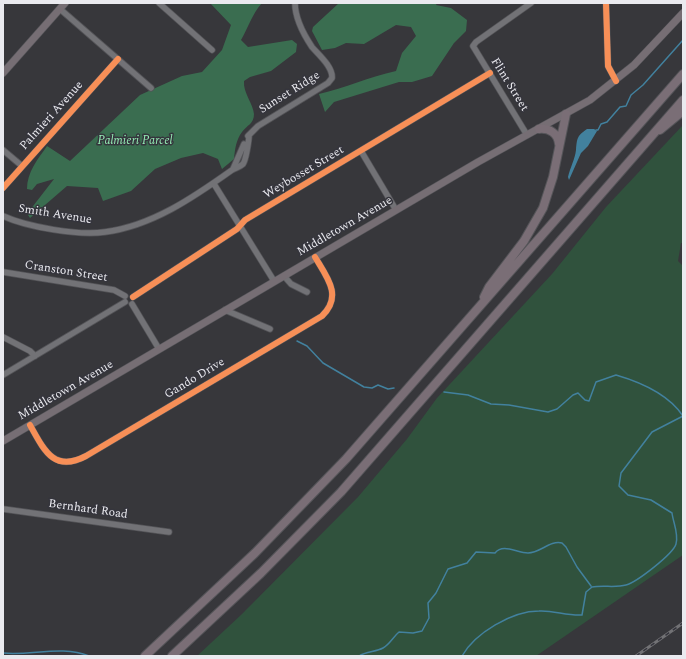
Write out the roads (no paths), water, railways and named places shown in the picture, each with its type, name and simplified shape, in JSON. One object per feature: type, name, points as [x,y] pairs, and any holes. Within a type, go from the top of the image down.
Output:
[{"type":"highway","points":[[145,656],[236,571],[308,500],[375,426],[683,74]]},
{"type":"highway","points":[[172,656],[261,573],[341,492],[683,100]]},
{"type":"highway","points":[[654,134],[669,125],[683,111]]},
{"type":"highway","points":[[482,303],[489,287],[518,249],[540,213],[551,184],[566,114]]},
{"type":"highway","points":[[538,129],[548,129],[553,132],[558,137],[560,145]]},
{"type":"main road","points":[[3,73],[63,6]]},
{"type":"main road","name":"Middletown Avenue","points":[[3,441],[315,257],[597,96],[642,58],[683,13]]},
{"type":"street","points":[[159,3],[212,50]]},
{"type":"street","name":"Sunset Ridge","points":[[214,184],[244,162],[249,135],[258,126],[328,83],[332,77],[327,65],[310,44],[296,15],[294,3]]},
{"type":"street","name":"Flint Street","points":[[527,135],[473,46],[476,42],[531,3]]},
{"type":"street","points":[[606,3],[608,66],[616,81]]},
{"type":"street","points":[[63,6],[118,59],[151,88]]},
{"type":"street","name":"Palmieri Avenue","points":[[3,188],[118,59]]},
{"type":"street","name":"Weybosset Street","points":[[133,297],[240,226],[245,220],[490,73]]},
{"type":"street","points":[[3,150],[22,166]]},
{"type":"street","points":[[361,151],[396,210]]},
{"type":"street","points":[[214,184],[274,281]]},
{"type":"street","name":"Smith Avenue","points":[[3,216],[25,223],[60,230],[104,232],[135,226],[150,220],[214,184]]},
{"type":"street","name":"Gando Drive","points":[[30,425],[46,452],[57,460],[68,462],[86,456],[322,316],[332,301],[333,292],[329,280],[315,257]]},
{"type":"street","name":"Cranston Street","points":[[3,272],[114,290],[125,299]]},
{"type":"street","points":[[284,276],[291,284],[307,292]]},
{"type":"street","points":[[3,375],[125,299],[129,295],[133,297],[132,304]]},
{"type":"street","points":[[125,299],[132,304],[159,349]]},
{"type":"street","points":[[225,310],[270,329]]},
{"type":"street","points":[[3,337],[30,351],[34,356]]},
{"type":"street","name":"Bernhard Road","points":[[3,509],[169,532]]},
{"type":"water","points":[[587,129],[594,129],[597,131],[588,146],[581,153],[569,180],[568,177],[575,157],[577,140],[579,136]]},
{"type":"waterway","points":[[596,130],[598,130],[601,124],[607,122],[620,107],[626,106],[631,95],[643,85],[683,40]]},
{"type":"waterway","points":[[297,341],[307,346],[323,363],[364,387],[372,388],[378,385],[388,389],[394,388]]},
{"type":"waterway","points":[[444,392],[468,395],[491,404],[509,405],[548,412],[557,409],[573,395],[578,393],[585,400],[589,401],[596,382],[616,375],[635,381],[653,390],[677,408],[683,416]]},
{"type":"waterway","points":[[462,656],[468,647],[485,632],[506,619],[517,615],[528,612],[544,611],[582,615],[586,592],[592,587],[622,586],[631,583],[654,567],[673,549],[677,540],[672,513],[651,500],[628,495],[619,486],[621,473],[652,432],[683,416]]},
{"type":"waterway","points":[[359,656],[383,648],[388,645],[399,632],[413,633],[422,631],[429,618],[428,603],[436,593],[448,569],[467,563],[476,552],[495,553],[498,550],[510,549],[528,553],[537,551],[553,543],[562,543],[591,586]]},
{"type":"waterway","points":[[3,653],[14,654],[68,651],[89,656]]},
{"type":"railway","points":[[636,656],[683,623]]},
{"type":"park label","name":"Palmieri Parcel","points":[[135,142]]}]
